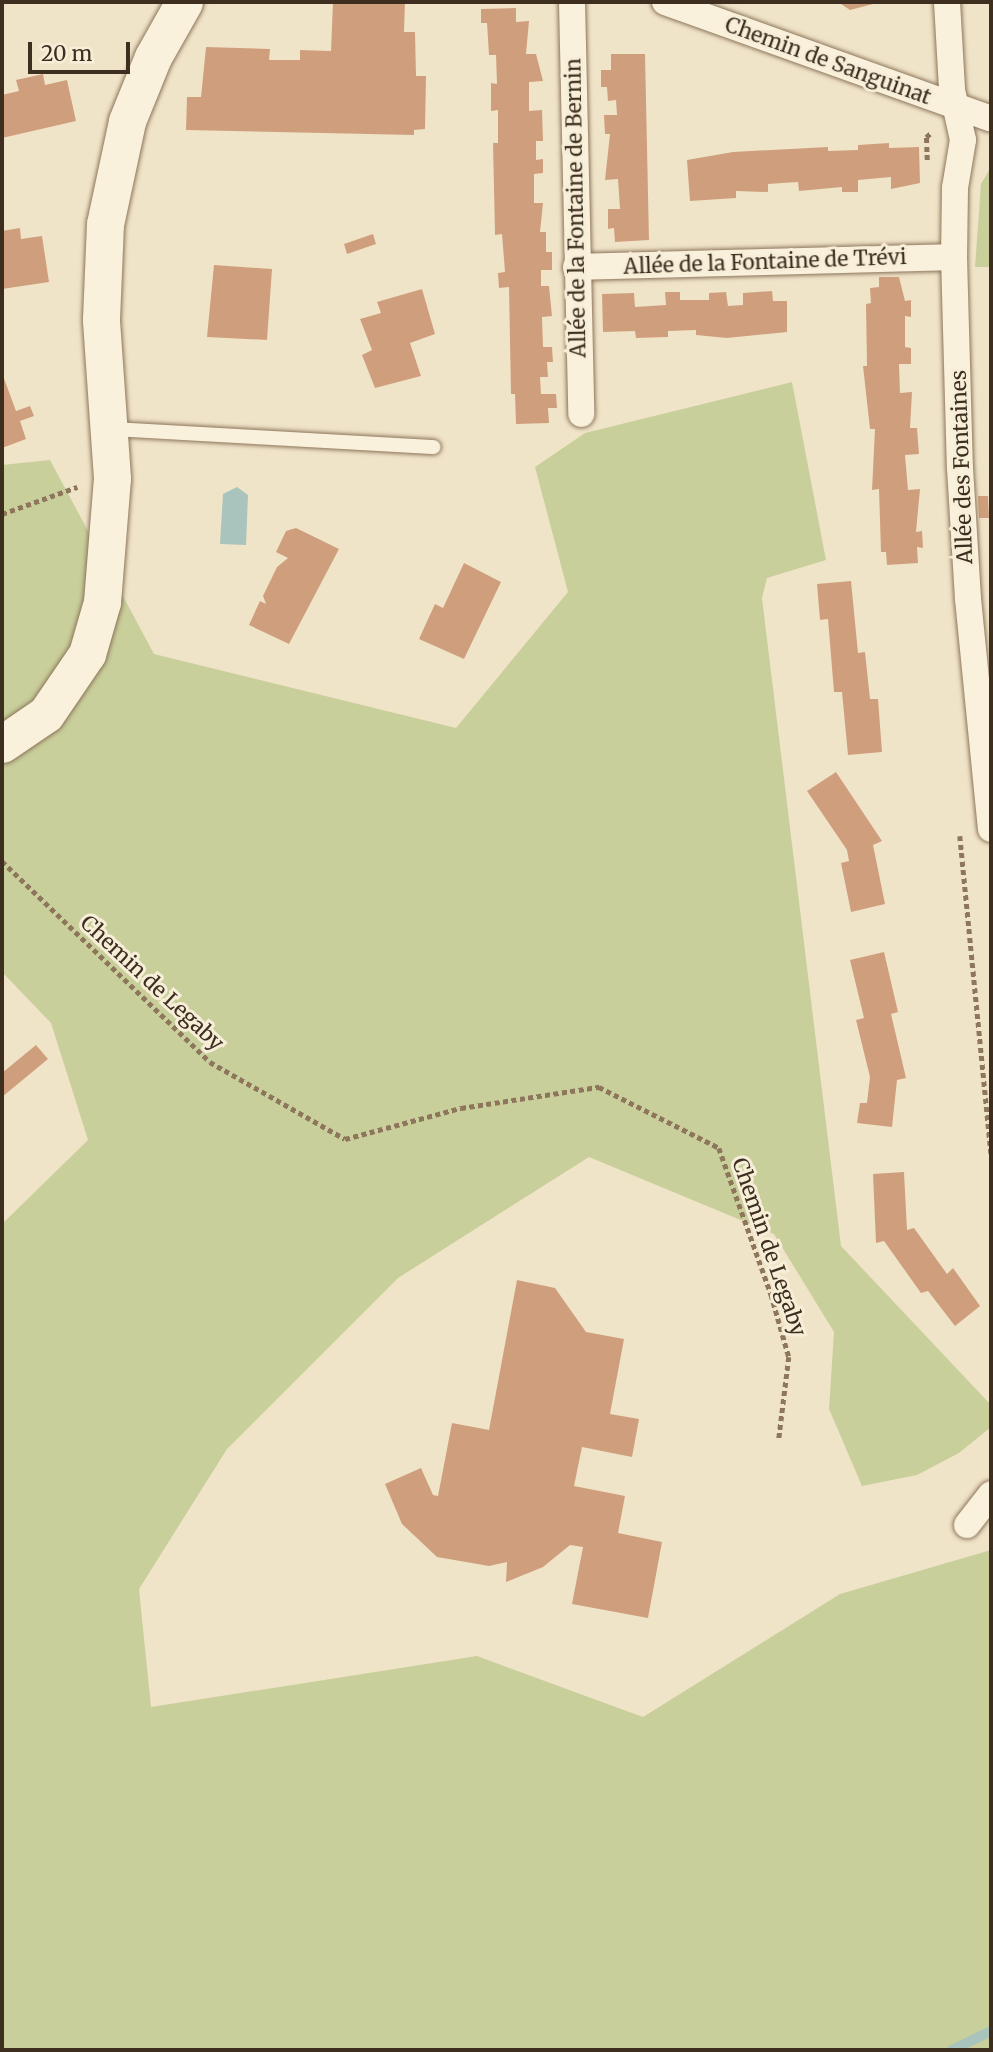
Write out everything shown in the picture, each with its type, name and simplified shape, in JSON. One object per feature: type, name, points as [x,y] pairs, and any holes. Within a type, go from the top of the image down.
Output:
[{"type":"main road","points":[[2,744],[46,714],[86,654],[102,602],[112,478],[102,296],[111,181],[140,86],[183,2]]},
{"type":"street","name":"Allée de la Fontaine de Bernin","points":[[572,2],[581,414]]},
{"type":"street","name":"Chemin de Sanguinat","points":[[665,2],[991,119]]},
{"type":"street","name":"Allée des Fontaines","points":[[947,2],[955,106],[963,141],[955,188],[954,257],[968,599],[991,829]]},
{"type":"street","name":"Allée de la Fontaine de Trévi","points":[[576,267],[954,257]]},
{"type":"street","points":[[967,1525],[991,1494]]},
{"type":"lane","points":[[111,429],[433,447]]},
{"type":"path","points":[[2,514],[112,478]]},
{"type":"path","name":"Chemin de Legaby","points":[[2,862],[210,1062],[345,1139],[461,1108],[599,1087],[719,1148],[771,1294],[789,1357],[779,1438]]},
{"type":"green space","points":[[991,167],[991,267],[975,267],[981,184]]},
{"type":"green space","points":[[792,382],[826,560],[767,578],[762,598],[841,1246],[991,1405],[991,1427],[959,1453],[917,1475],[862,1486],[829,1409],[834,1332],[774,1234],[589,1157],[398,1278],[227,1449],[139,1589],[151,1707],[477,1656],[643,1717],[840,1594],[991,1550],[991,2050],[2,2050],[2,1224],[88,1140],[51,1023],[2,972],[2,465],[50,460],[154,654],[456,728],[568,592],[535,467],[585,433]]},
{"type":"water","points":[[237,487],[248,495],[246,545],[220,544],[223,494]]},
{"type":"building","points":[[333,2],[405,2],[404,32],[415,32],[416,76],[426,76],[425,129],[414,130],[414,135],[186,130],[187,97],[201,97],[206,47],[270,49],[269,60],[300,60],[300,50],[331,51]]},
{"type":"building","points":[[838,2],[877,2],[877,3],[850,10]]},
{"type":"building","points":[[516,8],[516,22],[529,21],[526,54],[536,54],[543,81],[529,82],[529,111],[542,110],[543,141],[536,141],[536,160],[543,159],[543,173],[534,174],[534,203],[543,203],[540,232],[546,232],[546,252],[552,252],[552,270],[541,270],[541,286],[549,286],[552,316],[542,317],[543,347],[552,347],[553,362],[547,362],[548,377],[540,377],[541,394],[556,394],[557,408],[548,408],[549,423],[516,424],[515,394],[511,394],[509,287],[499,288],[498,273],[505,272],[502,234],[495,235],[493,143],[498,143],[498,110],[491,111],[491,83],[497,84],[496,55],[489,55],[487,23],[481,23],[481,9]]},
{"type":"building","points":[[611,54],[645,54],[649,240],[615,242],[614,228],[608,229],[608,209],[620,209],[618,179],[605,180],[610,134],[605,134],[604,115],[617,115],[616,100],[608,101],[607,87],[601,87],[601,70],[611,70]]},
{"type":"building","points":[[43,74],[45,85],[67,80],[76,121],[2,138],[2,95],[19,91],[16,80]]},
{"type":"building","points":[[889,143],[889,148],[919,147],[920,183],[891,189],[891,177],[858,180],[858,192],[842,192],[842,187],[799,191],[798,182],[768,184],[768,192],[736,191],[736,198],[690,201],[687,160],[733,152],[828,147],[828,151],[858,150],[858,145]]},
{"type":"building","points":[[20,228],[21,239],[42,236],[49,282],[2,289],[2,231]]},
{"type":"building","points":[[373,234],[376,244],[347,254],[344,244]]},
{"type":"building","points":[[214,265],[272,269],[267,340],[207,337]]},
{"type":"building","points":[[879,277],[899,277],[905,301],[911,300],[911,317],[905,316],[905,347],[911,348],[911,364],[899,364],[900,393],[912,392],[910,428],[917,428],[919,454],[905,455],[908,490],[920,489],[916,532],[922,531],[923,548],[917,547],[918,563],[887,565],[886,552],[881,552],[879,489],[872,490],[875,429],[870,429],[863,366],[867,366],[866,304],[871,303],[870,288],[879,287]]},
{"type":"building","points":[[422,289],[435,334],[410,343],[421,376],[375,388],[362,355],[372,350],[360,319],[381,313],[377,302]]},
{"type":"building","points":[[772,291],[773,301],[787,301],[787,332],[727,338],[696,335],[696,330],[668,331],[668,337],[636,338],[635,331],[603,332],[602,294],[634,293],[635,307],[666,305],[665,292],[680,292],[680,300],[709,300],[709,293],[726,292],[728,306],[743,305],[743,293]]},
{"type":"building","points":[[2,373],[16,411],[30,406],[34,416],[20,421],[26,439],[2,448]]},
{"type":"building","points":[[978,496],[988,496],[989,518],[979,518]]},
{"type":"building","points":[[296,528],[339,549],[289,644],[249,625],[260,601],[266,604],[263,596],[277,567],[288,558],[276,552],[286,531]]},
{"type":"building","points":[[464,563],[501,582],[464,659],[419,639],[435,604],[443,608]]},
{"type":"building","points":[[851,581],[858,653],[865,652],[870,699],[878,699],[882,752],[848,755],[842,692],[834,692],[828,619],[820,620],[817,584]]},
{"type":"building","points":[[836,772],[882,841],[873,845],[885,904],[851,912],[841,863],[849,861],[847,850],[807,791]]},
{"type":"building","points":[[884,952],[898,1012],[891,1014],[906,1078],[897,1080],[892,1127],[857,1123],[860,1103],[867,1103],[870,1077],[856,1020],[864,1018],[850,960]]},
{"type":"building","points":[[36,1045],[48,1059],[2,1097],[2,1073]]},
{"type":"building","points":[[904,1172],[907,1230],[914,1228],[947,1274],[953,1268],[980,1306],[955,1326],[928,1291],[921,1293],[884,1241],[876,1243],[873,1174]]},
{"type":"building","points":[[517,1280],[555,1288],[586,1332],[624,1339],[610,1414],[639,1419],[632,1457],[582,1447],[574,1486],[625,1496],[618,1533],[662,1542],[648,1618],[572,1604],[583,1547],[570,1545],[543,1567],[506,1582],[507,1562],[489,1566],[437,1557],[402,1524],[385,1484],[421,1468],[433,1495],[438,1496],[452,1423],[489,1430]]},
{"type":"waterway","points":[[952,2050],[991,2031]]}]
